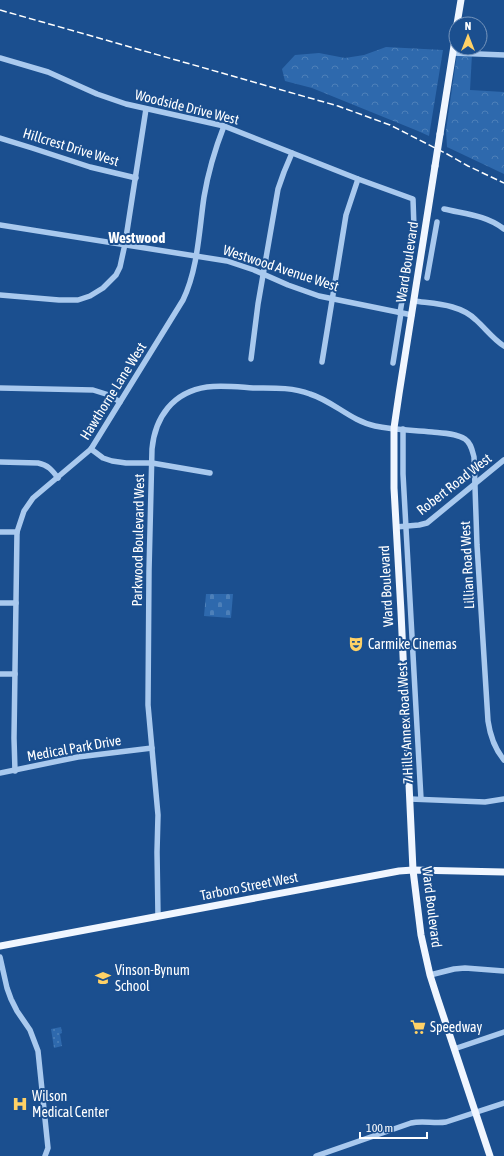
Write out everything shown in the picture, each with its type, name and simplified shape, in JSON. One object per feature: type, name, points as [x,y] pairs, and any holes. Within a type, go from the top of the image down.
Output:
[{"type":"main road","points":[[458,16],[461,0]]},
{"type":"main road","name":"Ward Boulevard","points":[[453,56],[394,428],[393,467],[413,870],[421,935],[430,975],[490,1156]]},
{"type":"main road","name":"Tarboro Street West","points":[[0,946],[394,872],[413,870],[504,872]]},
{"type":"street","points":[[488,54],[504,55]]},
{"type":"street","name":"Woodside Drive West","points":[[0,58],[48,72],[97,94],[126,104],[224,126],[413,199],[414,228],[400,313]]},
{"type":"street","points":[[0,295],[59,300],[78,300],[90,296],[103,288],[116,275],[120,267],[125,244],[146,109]]},
{"type":"street","name":"Hawthorne Lane West","points":[[15,771],[14,738],[18,532],[24,511],[33,498],[91,449],[183,300],[190,282],[196,255],[206,185],[216,147],[224,126]]},
{"type":"street","name":"Hillcrest Drive West","points":[[0,138],[90,167],[136,178]]},
{"type":"street","points":[[251,359],[258,304],[278,190],[292,153]]},
{"type":"street","points":[[322,362],[346,215],[352,193],[358,179]]},
{"type":"street","points":[[444,209],[485,218],[504,229]]},
{"type":"street","points":[[427,278],[437,222]]},
{"type":"street","name":"Westwood Avenue West","points":[[0,225],[228,261],[313,294],[412,315]]},
{"type":"street","points":[[421,256],[430,257]]},
{"type":"street","points":[[414,301],[451,306],[463,311],[476,319],[491,336],[504,346]]},
{"type":"street","points":[[393,364],[400,313]]},
{"type":"street","name":"Parkwood Boulevard West","points":[[158,916],[158,814],[148,704],[148,666],[152,463],[153,440],[158,422],[173,403],[183,396],[198,389],[208,387],[278,389],[306,392],[366,424],[394,428]]},
{"type":"street","points":[[0,388],[93,390],[109,395],[120,402]]},
{"type":"street","name":"Lillian Road West","points":[[394,428],[451,434],[460,436],[471,445],[474,457],[488,721],[496,749],[504,760]]},
{"type":"street","name":"7 Hills Annex Road West","points":[[403,429],[402,467],[421,799]]},
{"type":"street","points":[[91,449],[103,458],[112,461],[126,463],[152,463],[210,474]]},
{"type":"street","name":"Robert Road West","points":[[396,527],[427,523],[504,460]]},
{"type":"street","points":[[0,462],[44,464],[49,467],[58,478]]},
{"type":"street","points":[[0,532],[18,532]]},
{"type":"street","points":[[0,603],[16,604]]},
{"type":"street","points":[[0,674],[15,674]]},
{"type":"street","name":"Medical Park Drive","points":[[0,773],[78,757],[152,748]]},
{"type":"street","points":[[410,799],[485,802],[504,799]]},
{"type":"street","points":[[0,957],[7,988],[11,998],[30,1030],[38,1051],[48,1148],[45,1156]]},
{"type":"street","points":[[430,975],[465,968],[504,971]]},
{"type":"street","points":[[454,1049],[504,1032]]},
{"type":"street","points":[[316,1156],[411,1123],[446,1122],[504,1103]]},
{"type":"green space","points":[[386,47],[443,50],[429,136],[312,88],[285,81],[282,69],[295,55],[319,53],[345,58],[364,55]]},
{"type":"green space","points":[[457,56],[472,56],[470,90],[504,92],[504,174],[447,147],[446,130]]},
{"type":"green space","points":[[206,594],[233,594],[231,618],[204,616]]},
{"type":"green space","points":[[61,1027],[62,1033],[60,1034],[62,1046],[54,1048],[51,1029]]},
{"type":"railway","points":[[0,10],[338,106],[390,125],[504,183]]},
{"type":"place","name":"Carmike Cinemas","points":[[356,644]]},
{"type":"place","name":"Vinson-Bynum School","points":[[103,978]]},
{"type":"place","name":"Speedway","points":[[418,1027]]},
{"type":"place","name":"Wilson Medical Center","points":[[20,1104]]},
{"type":"district","name":"Westwood","points":[[137,238]]}]
